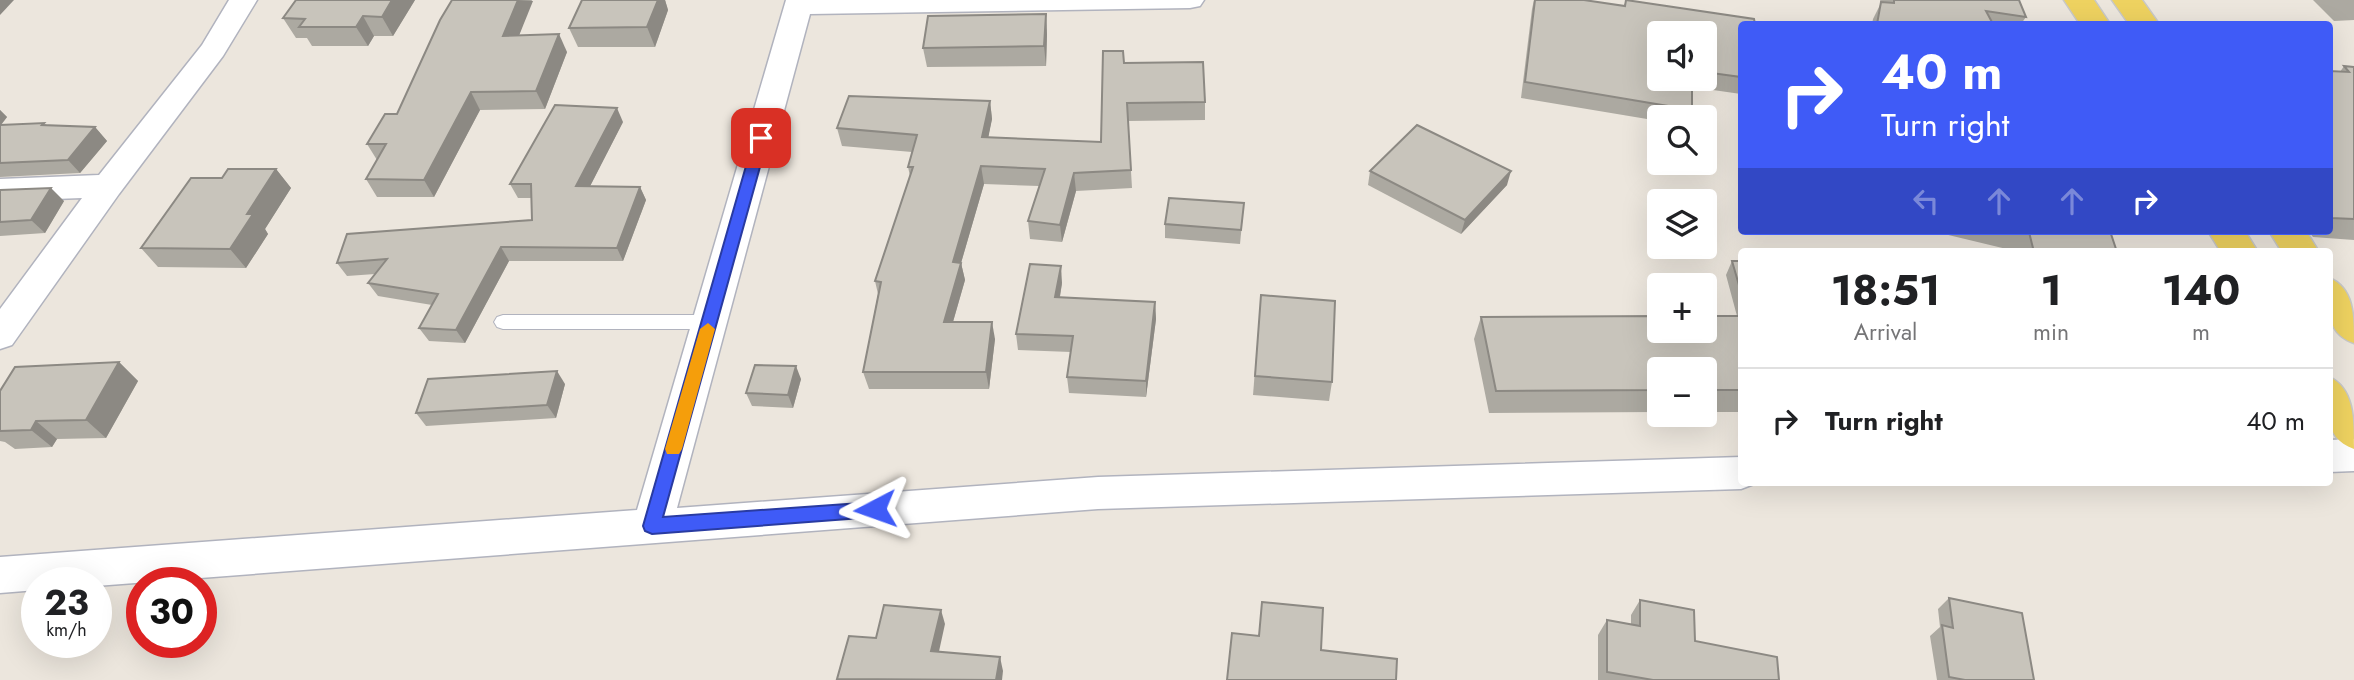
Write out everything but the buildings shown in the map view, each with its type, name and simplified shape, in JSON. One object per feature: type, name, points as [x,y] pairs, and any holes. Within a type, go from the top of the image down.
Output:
[{"type":"main road","points":[[2079,0],[2093,21]]},
{"type":"main road","points":[[2127,0],[2142,21]]},
{"type":"main road","points":[[2333,298],[2354,328]]},
{"type":"main road","points":[[2333,399],[2354,432]]},
{"type":"street","points":[[0,335],[14,295],[108,186],[213,50],[243,0]]},
{"type":"street","points":[[652,526],[799,3],[1190,0]]},
{"type":"street","points":[[0,190],[108,186]]},
{"type":"street","points":[[2333,456],[2354,455]]},
{"type":"street","points":[[0,575],[1098,492],[1738,473]]},
{"type":"lane","points":[[503,322],[709,322]]},
{"type":"slow traffic","points":[[673,449],[708,329]]},
{"type":"route","points":[[761,138],[652,526],[875,509]]}]
